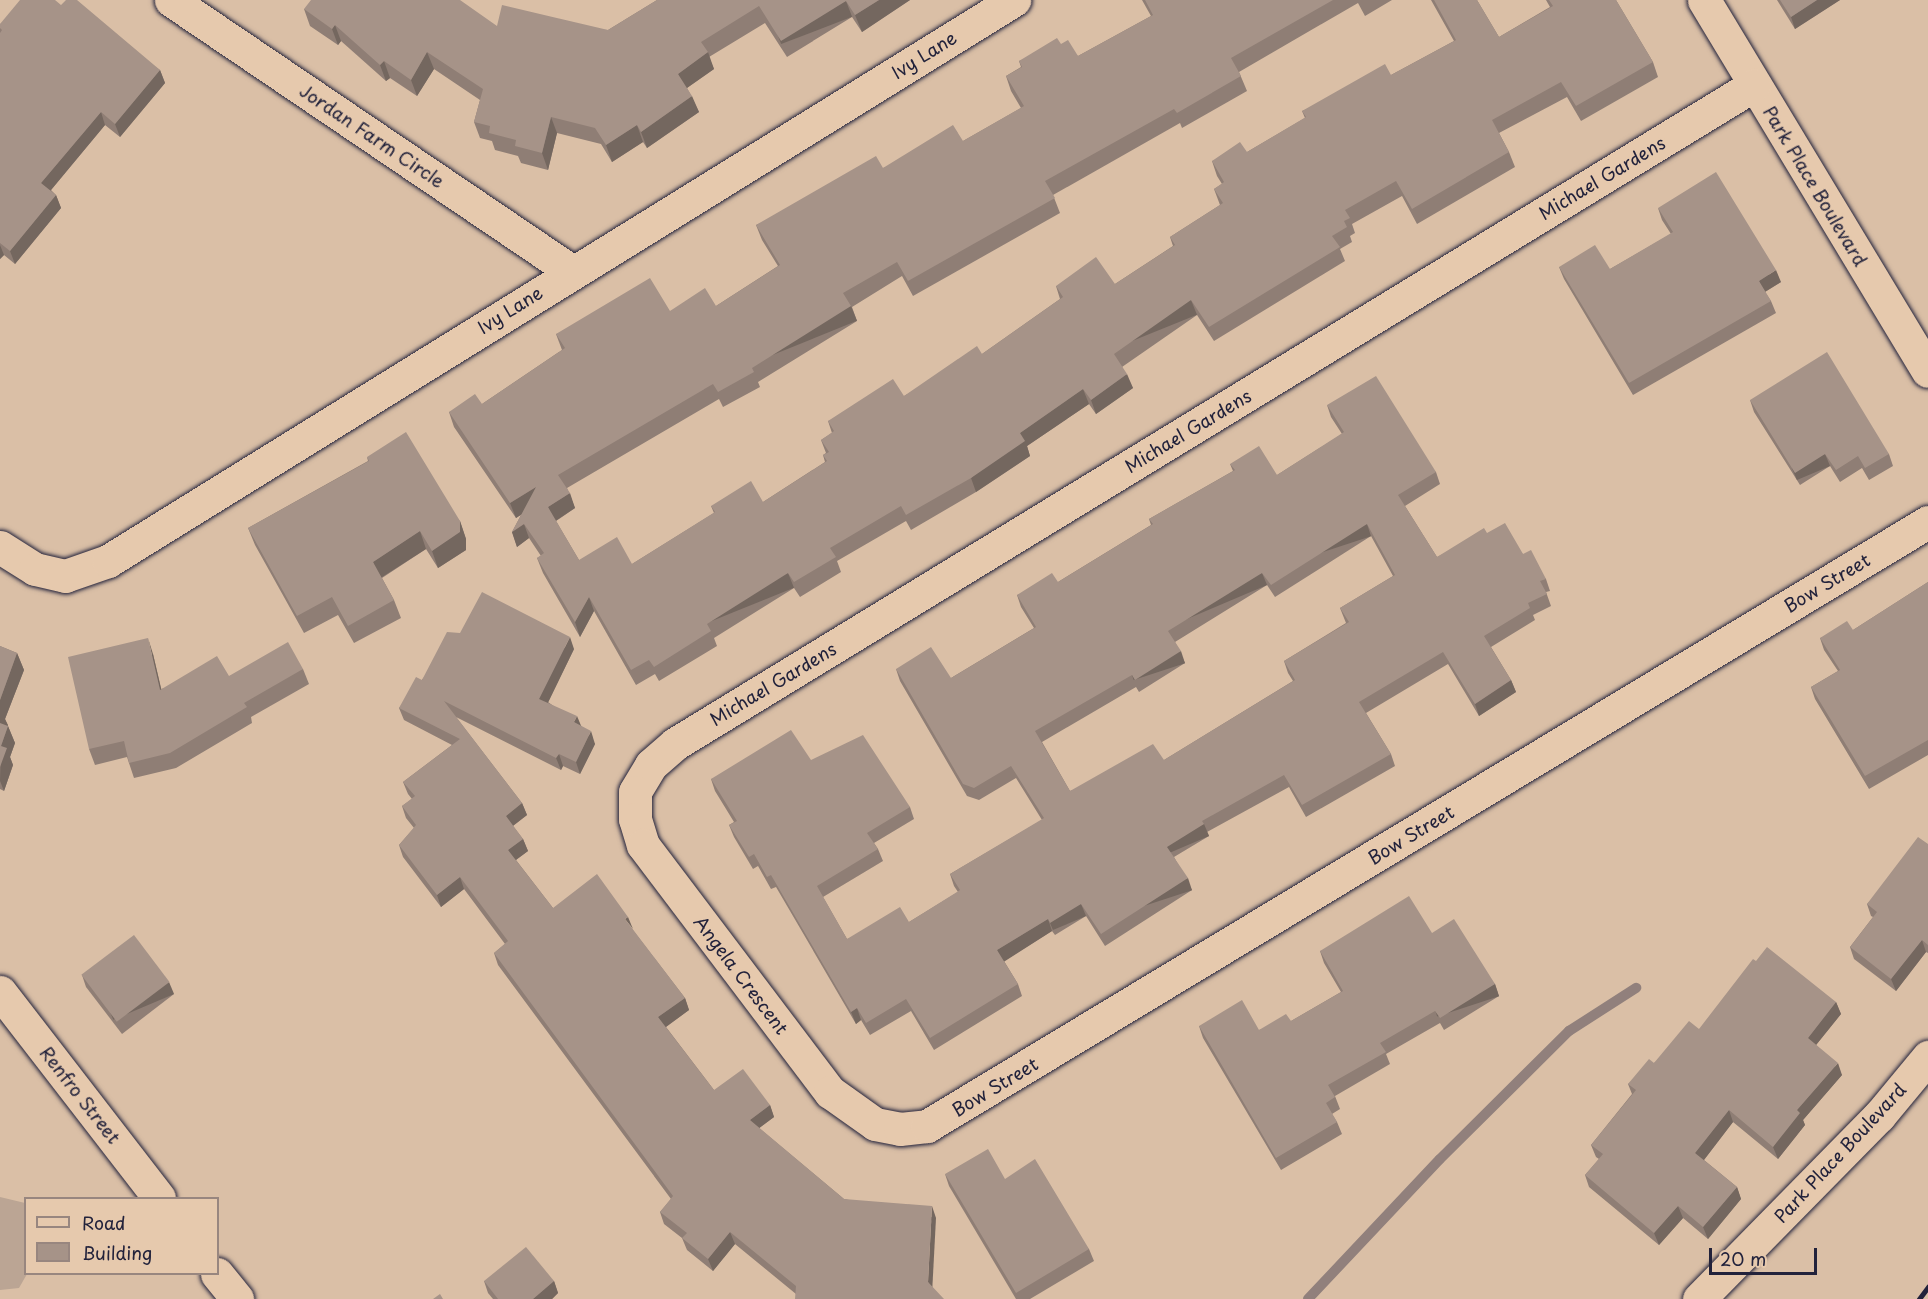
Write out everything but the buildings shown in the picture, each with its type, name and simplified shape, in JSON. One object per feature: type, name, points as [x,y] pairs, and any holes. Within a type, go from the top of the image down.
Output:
[{"type":"street","name":"Jordan Farm Circle","points":[[171,0],[572,272]]},
{"type":"street","name":"Ivy Lane","points":[[0,547],[35,569],[65,576],[108,561],[1014,0]]},
{"type":"street","name":"Park Place Boulevard","points":[[1704,0],[1928,370]]},
{"type":"street","name":"Michael Gardens","points":[[635,792],[651,765],[675,744],[1754,85]]},
{"type":"street","name":"Bow Street","points":[[888,1129],[927,1126],[949,1115],[1928,522]]},
{"type":"street","name":"Angela Crescent","points":[[635,792],[635,819],[650,855],[830,1092],[854,1112],[888,1129]]},
{"type":"street","name":"Renfro Street","points":[[0,992],[158,1197]]},
{"type":"street","name":"Park Place Boulevard","points":[[1699,1299],[1879,1116],[1928,1057]]},
{"type":"street","points":[[218,1275],[237,1299]]},
{"type":"shaded area","points":[[0,1197],[24,1203],[24,1275],[26,1275],[19,1288],[0,1290]]},
{"type":"waterway","points":[[1308,1299],[1440,1159],[1569,1031],[1636,988]]},
{"type":"railway","points":[[1919,1299],[1928,1287]]}]
